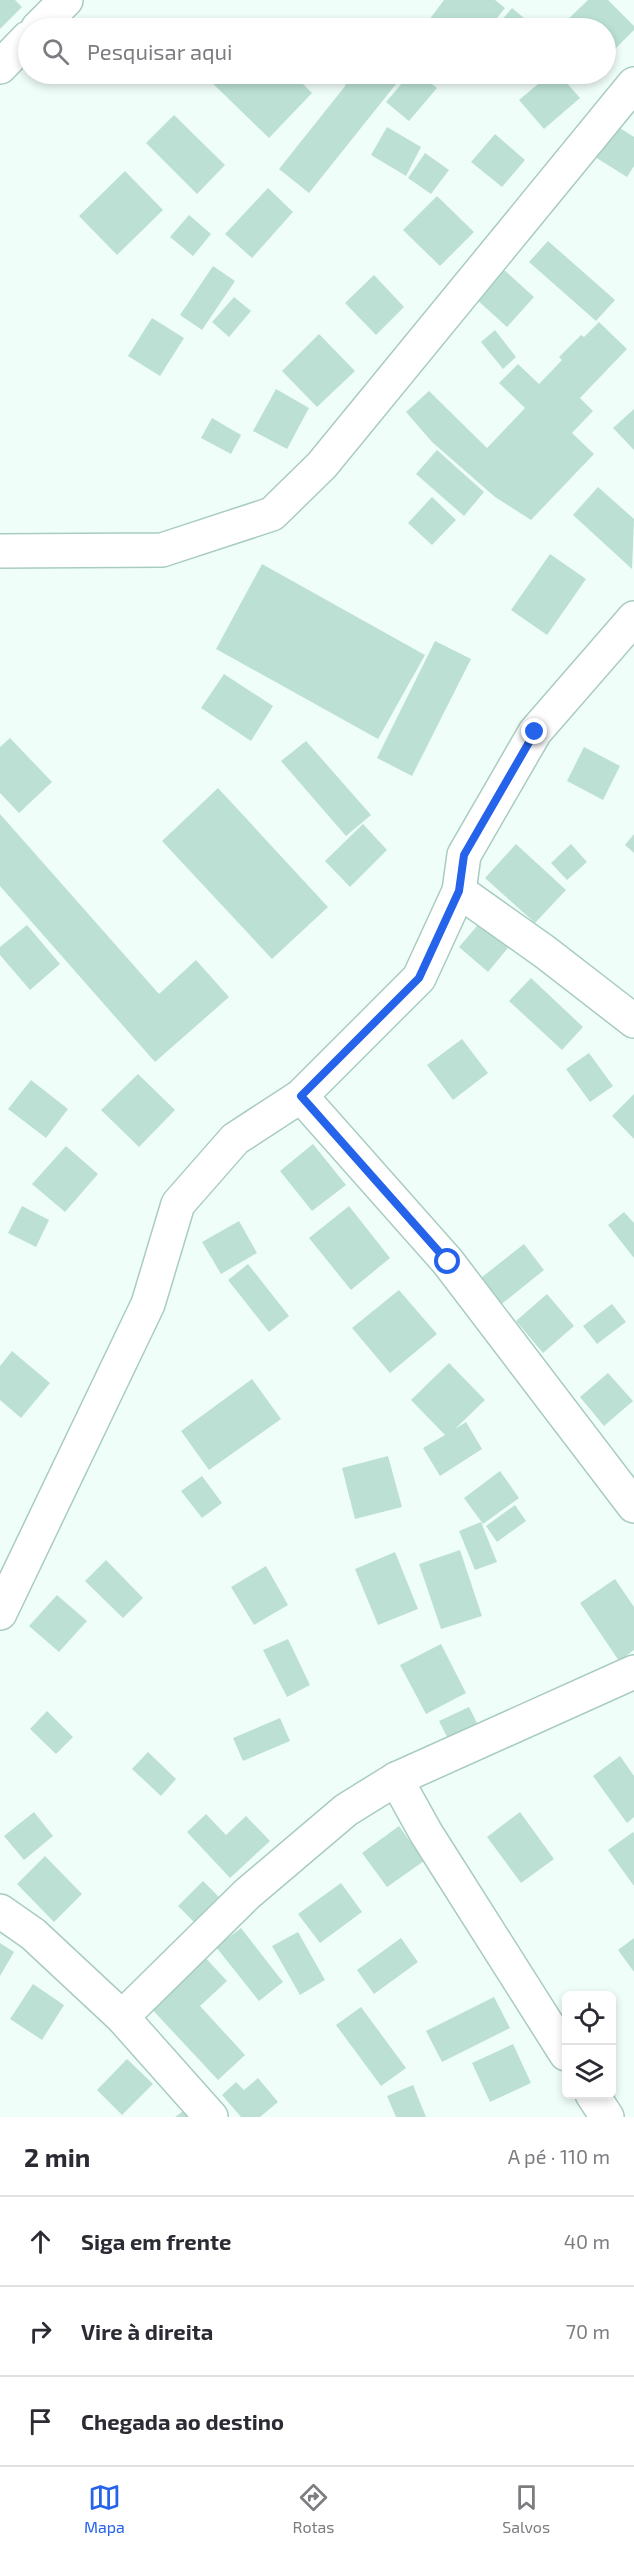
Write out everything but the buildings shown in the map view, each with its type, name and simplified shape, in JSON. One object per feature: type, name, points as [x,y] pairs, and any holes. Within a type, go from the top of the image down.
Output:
[{"type":"street","points":[[48,18],[66,0]]},
{"type":"street","points":[[0,67],[18,48]]},
{"type":"street","points":[[0,551],[162,550],[272,514],[322,465],[634,84]]},
{"type":"street","points":[[0,1613],[148,1304],[178,1204],[235,1139],[301,1096],[419,978],[459,891],[464,855],[535,732],[634,618]]},
{"type":"street","points":[[459,891],[545,952],[634,1021]]},
{"type":"street","points":[[301,1096],[448,1262],[634,1506]]},
{"type":"street","points":[[122,2017],[247,1894],[346,1810],[396,1779],[634,1672]]},
{"type":"street","points":[[396,1779],[426,1833],[562,2046]]},
{"type":"street","points":[[0,1911],[33,1934],[122,2017],[211,2117]]},
{"type":"street","points":[[595,2099],[607,2117]]},
{"type":"route","points":[[448,1262],[301,1096],[419,978],[459,891],[464,855],[535,732]]}]
